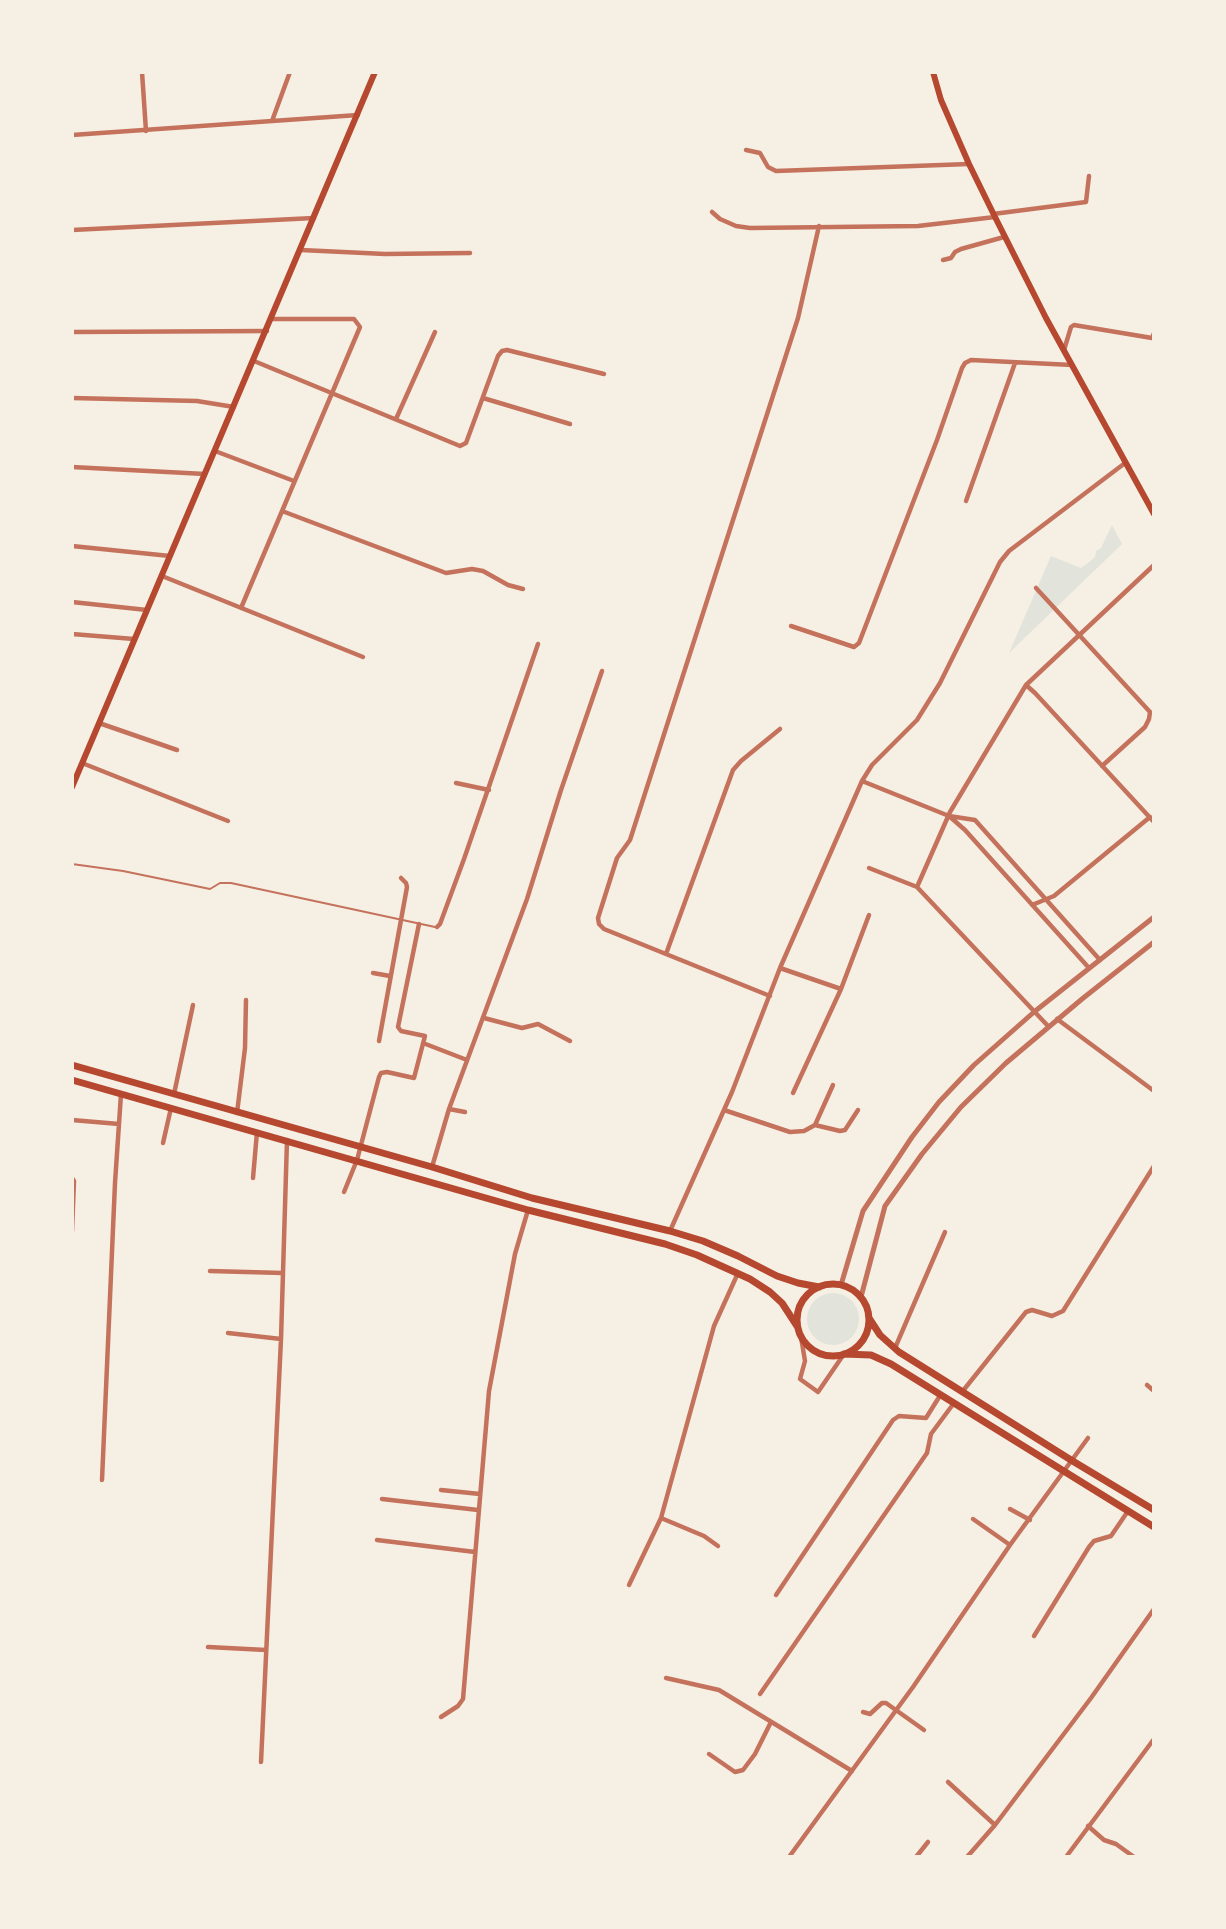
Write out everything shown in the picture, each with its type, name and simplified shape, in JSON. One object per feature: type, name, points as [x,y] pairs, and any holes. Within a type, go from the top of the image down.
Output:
[{"type":"main road","points":[[72,787],[375,72]]},
{"type":"main road","points":[[933,72],[941,100],[1004,237],[1154,514]]},
{"type":"main road","points":[[72,1065],[432,1167],[532,1198],[670,1231],[703,1241],[777,1276],[819,1287]]},
{"type":"main road","points":[[72,1080],[528,1210],[697,1254],[738,1273],[770,1292],[782,1303],[809,1347],[819,1353],[831,1356],[871,1355],[891,1364],[1154,1527]]},
{"type":"main road","points":[[797,1326],[797,1313],[809,1293],[830,1284],[852,1289],[861,1297],[880,1335],[895,1348],[1154,1510]]},
{"type":"main road","points":[[843,1354],[863,1340],[868,1329],[869,1317]]},
{"type":"street","points":[[142,72],[147,131]]},
{"type":"street","points":[[272,121],[290,72]]},
{"type":"street","points":[[72,135],[358,115]]},
{"type":"street","points":[[746,150],[760,153],[768,167],[776,171],[969,164]]},
{"type":"street","points":[[712,212],[720,219],[750,228],[918,226],[1086,202],[1089,176]]},
{"type":"street","points":[[72,230],[314,218]]},
{"type":"street","points":[[770,996],[604,929],[599,924],[598,918],[617,858],[630,837],[798,318],[819,226]]},
{"type":"street","points":[[944,260],[953,257],[955,252],[961,249],[1004,237]]},
{"type":"street","points":[[301,250],[385,254],[470,253]]},
{"type":"street","points":[[241,608],[360,327],[354,319],[272,319]]},
{"type":"street","points":[[1064,350],[1071,327],[1078,324],[1153,337]]},
{"type":"street","points":[[72,332],[267,331]]},
{"type":"street","points":[[396,419],[435,332]]},
{"type":"street","points":[[254,361],[460,446],[463,446],[498,356],[502,351],[507,350],[604,374]]},
{"type":"street","points":[[791,626],[854,647],[857,646],[937,440],[962,368],[966,363],[971,360],[1072,364]]},
{"type":"street","points":[[966,501],[1015,363]]},
{"type":"street","points":[[72,398],[197,401],[234,407]]},
{"type":"street","points":[[483,398],[570,424]]},
{"type":"street","points":[[215,451],[294,481]]},
{"type":"street","points":[[670,1231],[724,1110],[780,968],[862,781],[872,765],[917,720],[940,683],[1000,562],[1009,551],[1125,463]]},
{"type":"street","points":[[72,467],[205,474]]},
{"type":"street","points":[[282,511],[446,573],[472,569],[523,589]]},
{"type":"street","points":[[72,546],[170,556]]},
{"type":"street","points":[[917,888],[949,816],[1026,685],[1154,565]]},
{"type":"street","points":[[162,576],[363,657]]},
{"type":"street","points":[[1036,588],[1150,712],[1145,727],[1102,766]]},
{"type":"street","points":[[72,602],[147,610]]},
{"type":"street","points":[[72,634],[134,639]]},
{"type":"street","points":[[437,927],[489,790],[538,644]]},
{"type":"street","points":[[432,1167],[449,1109],[516,930],[602,671]]},
{"type":"street","points":[[1026,685],[1152,819],[1054,896],[1032,905]]},
{"type":"street","points":[[99,723],[177,750]]},
{"type":"street","points":[[666,954],[733,770],[741,760],[780,729]]},
{"type":"street","points":[[81,763],[228,821]]},
{"type":"street","points":[[862,781],[949,816],[975,820],[1100,960]]},
{"type":"street","points":[[456,783],[489,790]]},
{"type":"street","points":[[949,816],[965,830],[1089,968]]},
{"type":"street","points":[[869,868],[917,888],[1048,1026]]},
{"type":"street","points":[[379,1041],[406,887],[400,878]]},
{"type":"street","points":[[793,1093],[841,989],[869,915]]},
{"type":"street","points":[[841,1285],[863,1211],[912,1137],[946,1094],[974,1065],[1034,1012],[1154,917]]},
{"type":"street","points":[[344,1192],[361,1148],[381,1073],[387,1072],[414,1078],[425,1036],[401,1031],[398,1027],[419,924]]},
{"type":"street","points":[[861,1297],[885,1206],[922,1154],[961,1107],[1006,1063],[1048,1026],[1154,942]]},
{"type":"street","points":[[780,968],[841,989]]},
{"type":"street","points":[[373,973],[390,976]]},
{"type":"street","points":[[237,1113],[245,1048],[246,1000]]},
{"type":"street","points":[[174,1094],[193,1005]]},
{"type":"street","points":[[484,1018],[522,1028],[538,1024],[570,1041]]},
{"type":"street","points":[[1057,1019],[1154,1090]]},
{"type":"street","points":[[423,1043],[467,1060]]},
{"type":"street","points":[[724,1110],[790,1132],[804,1131],[815,1125],[833,1084]]},
{"type":"street","points":[[102,1480],[122,1094]]},
{"type":"street","points":[[163,1143],[171,1108]]},
{"type":"street","points":[[449,1109],[465,1112]]},
{"type":"street","points":[[815,1125],[844,1130],[849,1126],[858,1110]]},
{"type":"street","points":[[72,1120],[119,1124]]},
{"type":"street","points":[[253,1178],[257,1132]]},
{"type":"street","points":[[261,1762],[281,1339],[287,1140]]},
{"type":"street","points":[[962,1392],[1026,1312],[1032,1310],[1052,1316],[1063,1311],[1154,1166]]},
{"type":"street","points":[[72,1178],[74,1181],[72,1231]]},
{"type":"street","points":[[441,1717],[459,1706],[463,1699],[489,1391],[515,1254],[528,1210]]},
{"type":"street","points":[[895,1348],[945,1232]]},
{"type":"street","points":[[210,1271],[283,1273]]},
{"type":"street","points":[[629,1585],[661,1518],[714,1326],[738,1273]]},
{"type":"street","points":[[228,1333],[281,1339]]},
{"type":"street","points":[[801,1337],[805,1361],[800,1379],[818,1392],[843,1354]]},
{"type":"street","points":[[1147,1385],[1154,1391]]},
{"type":"street","points":[[776,1595],[894,1420],[899,1416],[926,1418],[941,1394]]},
{"type":"street","points":[[760,1694],[927,1453],[931,1434],[954,1403]]},
{"type":"street","points":[[789,1857],[1088,1438]]},
{"type":"street","points":[[441,1490],[480,1494]]},
{"type":"street","points":[[381,1499],[478,1510]]},
{"type":"street","points":[[1010,1509],[1030,1520]]},
{"type":"street","points":[[1034,1636],[1089,1547],[1094,1541],[1111,1536],[1128,1511]]},
{"type":"street","points":[[661,1518],[704,1536],[718,1546]]},
{"type":"street","points":[[973,1519],[1010,1545]]},
{"type":"street","points":[[377,1540],[475,1552]]},
{"type":"street","points":[[967,1857],[995,1825],[1092,1698],[1154,1610]]},
{"type":"street","points":[[208,1647],[266,1650]]},
{"type":"street","points":[[666,1677],[719,1690],[852,1771]]},
{"type":"street","points":[[863,1712],[870,1714],[882,1703],[896,1709],[924,1730]]},
{"type":"street","points":[[709,1754],[735,1772],[743,1770],[755,1754],[771,1722]]},
{"type":"street","points":[[1066,1857],[1154,1739]]},
{"type":"street","points":[[948,1782],[995,1825]]},
{"type":"street","points":[[1088,1826],[1104,1840],[1116,1844],[1134,1857]]},
{"type":"street","points":[[916,1857],[928,1842]]},
{"type":"lane","points":[[72,864],[123,871],[210,889],[220,883],[231,883],[437,927]]},
{"type":"shaded area","points":[[1112,525],[1122,544],[1009,653],[1051,556],[1081,568],[1095,557],[1096,551],[1101,548]]},
{"type":"shaded area","points":[[833,1293],[843,1295],[851,1301],[857,1309],[859,1319],[857,1329],[851,1337],[843,1343],[833,1345],[823,1343],[815,1337],[809,1329],[807,1319],[809,1309],[815,1301],[823,1295]]}]
